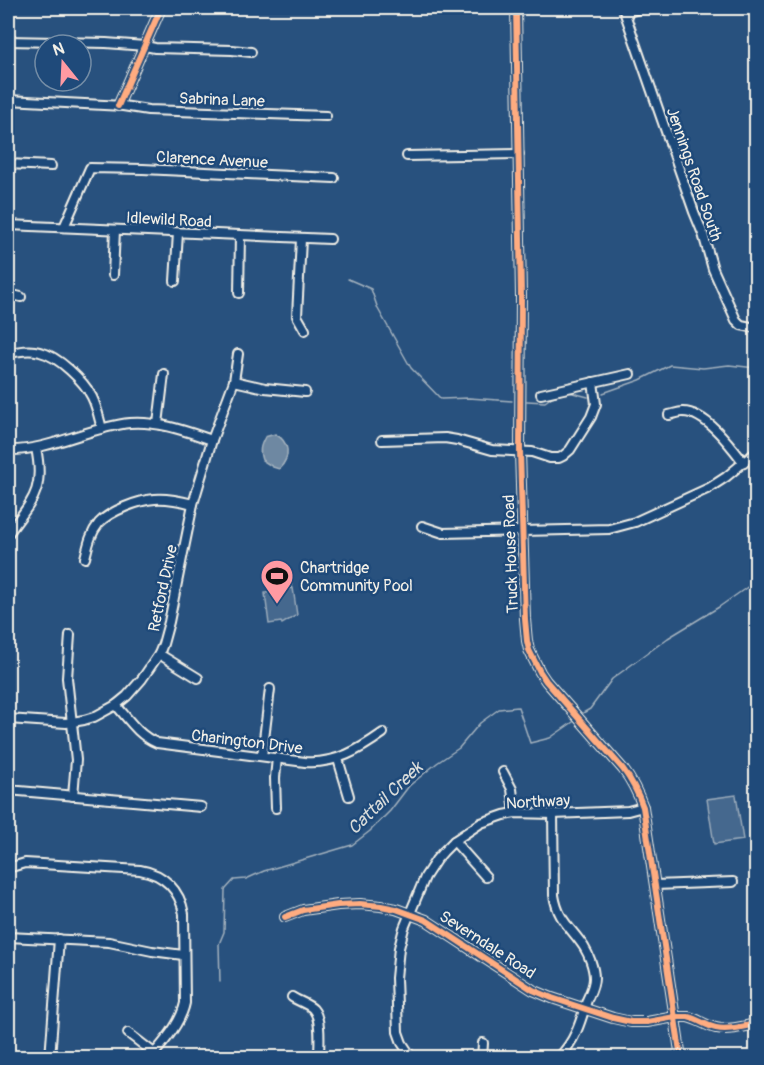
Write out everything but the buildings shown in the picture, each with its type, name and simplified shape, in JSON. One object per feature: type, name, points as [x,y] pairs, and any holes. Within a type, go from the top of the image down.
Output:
[{"type":"street","points":[[118,106],[161,8]]},
{"type":"street","name":"Truck House Road","points":[[516,8],[521,326],[520,451],[525,630],[530,650],[540,672],[632,780],[643,807],[681,1058]]},
{"type":"street","points":[[624,10],[642,8]]},
{"type":"street","name":"Jennings Road South","points":[[624,10],[715,274],[736,320],[741,325],[756,328]]},
{"type":"street","points":[[8,41],[106,43],[156,48],[251,52]]},
{"type":"street","name":"Sabrina Lane","points":[[8,100],[149,110],[326,116]]},
{"type":"street","points":[[407,156],[519,154]]},
{"type":"street","points":[[8,164],[51,166]]},
{"type":"street","name":"Clarence Avenue","points":[[64,227],[90,168],[334,178]]},
{"type":"street","name":"Idlewild Road","points":[[8,225],[330,239]]},
{"type":"street","points":[[113,274],[115,230]]},
{"type":"street","points":[[175,281],[177,233]]},
{"type":"street","points":[[239,293],[240,236]]},
{"type":"street","points":[[301,239],[297,316],[304,330]]},
{"type":"street","points":[[8,294],[21,297]]},
{"type":"street","points":[[8,354],[24,351],[49,354],[68,368],[83,383],[92,397],[102,429]]},
{"type":"street","name":"Retford Drive","points":[[8,719],[72,723],[94,717],[116,705],[135,688],[159,654],[169,622],[193,504],[212,440],[234,381],[238,354]]},
{"type":"street","points":[[158,424],[164,374]]},
{"type":"street","points":[[541,394],[630,374]]},
{"type":"street","points":[[234,381],[265,388],[305,392]]},
{"type":"street","points":[[382,440],[446,438],[492,450],[532,452],[554,459],[559,458],[566,454],[594,411],[597,398],[593,382]]},
{"type":"street","points":[[669,415],[689,412],[705,420],[726,440],[744,463]]},
{"type":"street","points":[[8,450],[36,448],[102,429],[133,423],[173,427],[212,440]]},
{"type":"street","points":[[8,534],[29,504],[38,486],[36,448]]},
{"type":"street","points":[[422,526],[443,532],[609,529],[634,522],[709,488],[756,452]]},
{"type":"street","points":[[85,558],[92,534],[101,521],[112,513],[155,499],[193,504]]},
{"type":"street","points":[[70,635],[67,678],[76,760],[73,796]]},
{"type":"street","points":[[159,654],[198,678]]},
{"type":"street","points":[[262,756],[270,689]]},
{"type":"street","name":"Charington Drive","points":[[116,705],[138,732],[157,743],[315,763],[338,759],[359,749],[383,733]]},
{"type":"street","points":[[276,808],[277,758]]},
{"type":"street","points":[[338,759],[349,796]]},
{"type":"street","points":[[503,772],[512,789],[515,813]]},
{"type":"street","points":[[8,790],[201,807]]},
{"type":"street","name":"Northway","points":[[412,1058],[398,1032],[396,978],[402,936],[430,868],[443,852],[454,841],[481,823],[515,813],[628,811],[643,807]]},
{"type":"street","points":[[553,814],[556,908],[584,947],[589,956],[593,974],[592,989],[581,1022],[567,1049],[558,1058]]},
{"type":"street","points":[[454,841],[486,877]]},
{"type":"street","points":[[8,868],[25,863],[147,872],[158,876],[176,891],[184,914],[184,1009],[174,1027],[152,1055],[128,1033]]},
{"type":"street","points":[[655,885],[733,882]]},
{"type":"street","name":"Severndale Road","points":[[285,917],[303,910],[338,905],[381,906],[426,920],[533,990],[552,998],[631,1022],[648,1022],[675,1017]]},
{"type":"street","points":[[8,937],[109,942],[183,955]]},
{"type":"street","points":[[50,1058],[59,939]]},
{"type":"street","points":[[291,998],[311,1007],[315,1012],[318,1023],[319,1058]]},
{"type":"street","points":[[675,1017],[693,1017],[720,1029],[756,1024]]},
{"type":"street","points":[[482,1058],[483,1043]]},
{"type":"shaded area","points":[[275,434],[284,441],[287,450],[286,460],[279,469],[262,460],[260,454],[265,437]]},
{"type":"shaded area","points":[[285,563],[292,587],[274,590],[270,565]]},
{"type":"shaded area","points":[[293,588],[297,615],[282,624],[281,622],[269,624],[265,593]]},
{"type":"shaded area","points":[[736,795],[743,840],[714,844],[707,799]]},
{"type":"waterway","points":[[348,279],[371,289],[378,309],[411,368],[441,399],[512,401]]},
{"type":"waterway","points":[[603,393],[640,380],[670,365],[703,368],[729,365],[756,368]]},
{"type":"waterway","points":[[527,401],[545,402],[552,397],[569,392],[588,397]]},
{"type":"waterway","name":"Cattail Creek","points":[[583,713],[590,709],[612,679],[668,638],[756,581]]},
{"type":"waterway","name":"Cattail Creek","points":[[220,982],[219,944],[224,932],[225,890],[234,880],[246,879],[264,871],[352,845],[390,811],[409,786],[459,748],[480,723],[499,709],[518,707],[530,743],[550,738],[573,722]]},
{"type":"cycle path","points":[[118,106],[161,8]]},
{"type":"cycle path","points":[[516,8],[521,296],[520,451],[527,641],[529,650],[546,681],[623,769],[643,807],[681,1058]]},
{"type":"cycle path","points":[[285,917],[303,910],[338,905],[360,904],[396,909],[426,920],[533,990],[613,1018],[631,1022],[647,1022],[688,1017],[721,1029],[756,1024]]},
{"type":"place","name":"Chartridge Community Pool","points":[[277,605]]}]
